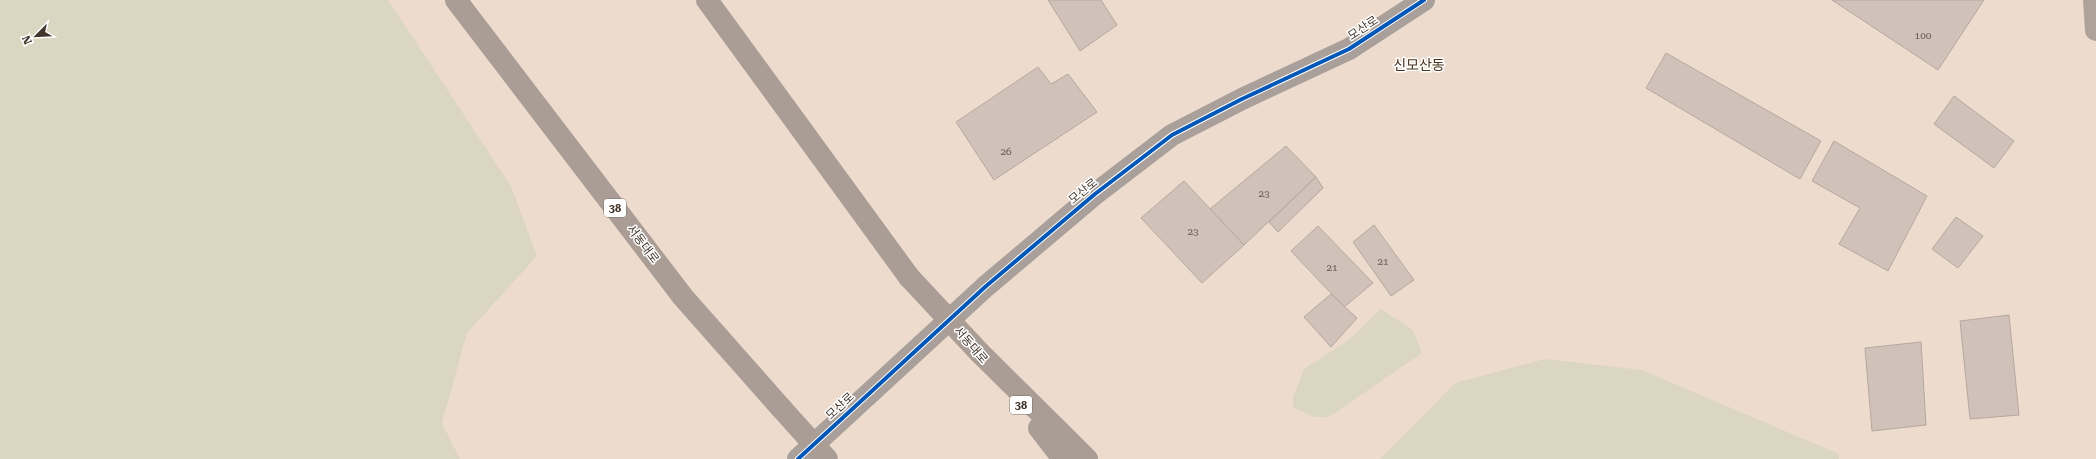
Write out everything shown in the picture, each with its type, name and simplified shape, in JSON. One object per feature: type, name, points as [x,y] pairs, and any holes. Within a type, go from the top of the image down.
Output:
[{"type":"highway","name":"서동대로","points":[[456,0],[683,297],[827,459]]},
{"type":"highway","name":"서동대로","points":[[707,0],[909,277],[979,352],[1063,459]]},
{"type":"highway","points":[[979,352],[1087,459]]},
{"type":"main road","points":[[2094,0],[2096,30]]},
{"type":"street","name":"모산로","points":[[798,459],[985,287],[1095,194],[1172,135],[1242,99],[1349,49],[1424,0]]},
{"type":"shaded area","points":[[0,0],[388,0],[511,186],[537,256],[467,333],[442,423],[460,459],[0,459]]},
{"type":"shaded area","points":[[1381,309],[1413,330],[1422,353],[1329,417],[1314,417],[1293,407],[1293,398],[1304,369],[1350,339]]},
{"type":"shaded area","points":[[1545,359],[1642,370],[1839,454],[1839,459],[1380,459],[1455,383]]},
{"type":"building","points":[[1048,0],[1101,0],[1117,25],[1080,51]]},
{"type":"building","points":[[1832,0],[1984,0],[1938,70]]},
{"type":"building","points":[[1666,53],[1821,141],[1800,179],[1646,88]]},
{"type":"building","points":[[1038,67],[1051,84],[1068,74],[1097,112],[994,180],[956,122]]},
{"type":"building","points":[[1954,96],[2014,141],[1994,168],[1934,124]]},
{"type":"building","points":[[1834,141],[1927,196],[1888,271],[1839,244],[1860,208],[1812,181]]},
{"type":"building","points":[[1286,146],[1316,177],[1244,245],[1210,209]]},
{"type":"building","points":[[1316,177],[1323,188],[1278,232],[1269,222]]},
{"type":"building","points":[[1184,181],[1244,245],[1202,283],[1141,218]]},
{"type":"building","points":[[1956,217],[1983,236],[1958,268],[1932,249]]},
{"type":"building","points":[[1374,225],[1414,280],[1391,296],[1353,242]]},
{"type":"building","points":[[1318,226],[1373,283],[1344,307],[1291,251]]},
{"type":"building","points":[[1331,294],[1357,318],[1331,347],[1304,317]]},
{"type":"building","points":[[2009,315],[2019,415],[1970,419],[1960,321]]},
{"type":"building","points":[[1921,342],[1926,425],[1872,431],[1865,348]]},
{"type":"cycle path","points":[[798,459],[985,287],[1095,194],[1172,135],[1242,99],[1349,49],[1424,0]]},
{"type":"district","name":"신모산동","points":[[1419,65]]}]
